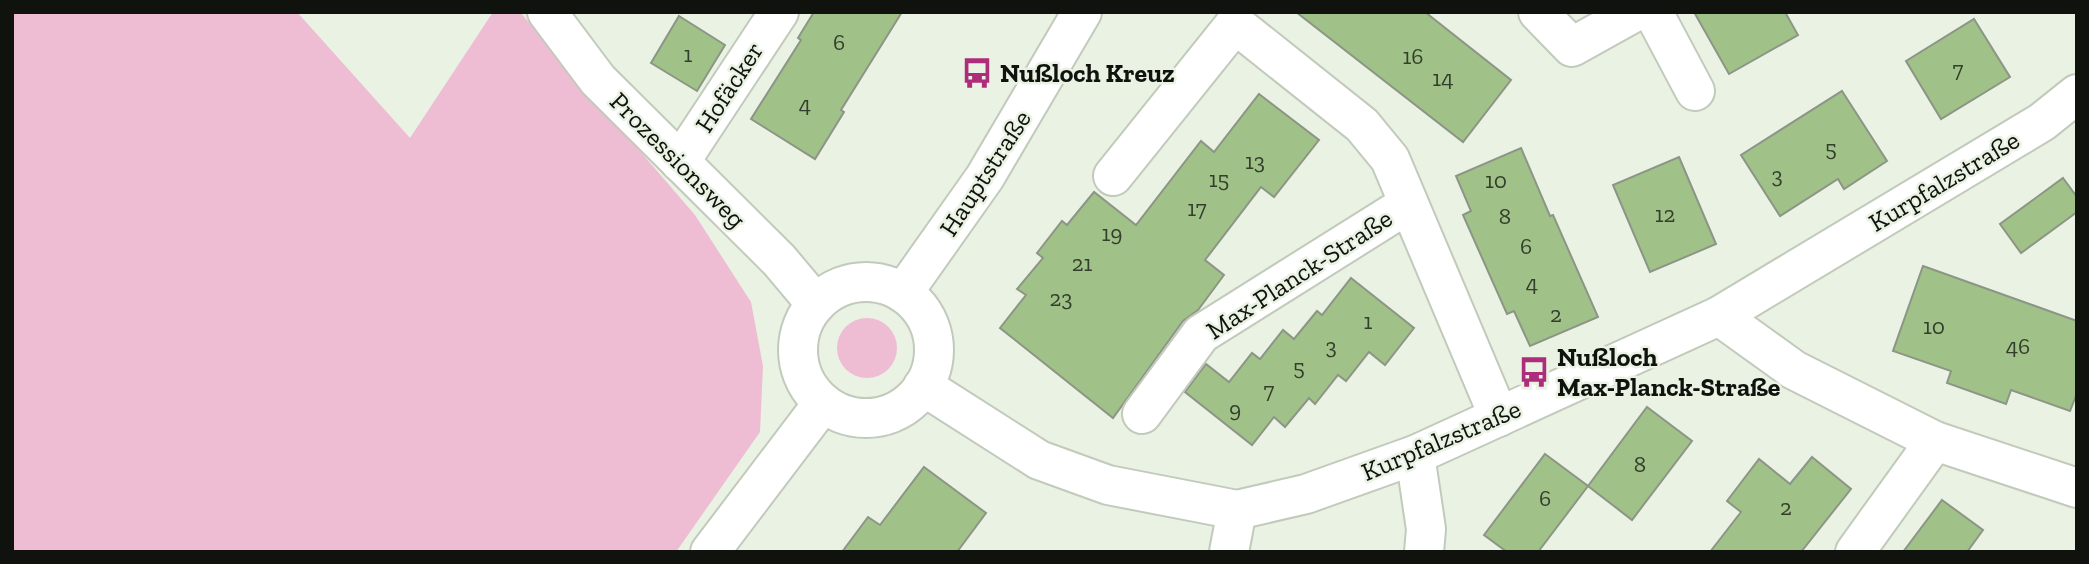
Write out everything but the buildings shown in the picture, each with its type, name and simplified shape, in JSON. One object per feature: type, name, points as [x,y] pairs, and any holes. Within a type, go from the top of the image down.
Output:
[{"type":"street","name":"Prozessionsweg","points":[[547,12],[598,80],[779,260],[816,304]]},
{"type":"street","name":"Hofäcker","points":[[680,162],[779,12]]},
{"type":"street","name":"Hauptstraße","points":[[903,293],[985,177],[1083,12]]},
{"type":"street","points":[[1538,12],[1572,47],[1635,12]]},
{"type":"street","points":[[1653,12],[1695,91]]},
{"type":"street","name":"Max-Planck-Straße","points":[[1113,176],[1235,24],[1362,125],[1390,159],[1499,417]]},
{"type":"street","name":"Kurpfalzstraße","points":[[923,386],[1039,460],[1108,485],[1237,510],[1306,494],[1415,455],[1719,316],[2042,122],[2077,94]]},
{"type":"street","name":"Max-Planck-Straße","points":[[1142,414],[1202,334],[1408,204]]},
{"type":"street","points":[[858,282],[889,286],[903,293],[915,303],[930,328],[933,358],[930,373],[923,386],[913,399],[900,409],[876,416],[852,416],[837,412],[823,403],[810,389],[801,373],[799,336],[805,318],[828,293],[858,282]]},
{"type":"street","points":[[1719,316],[1794,369],[1935,441],[2077,488]]},
{"type":"street","points":[[710,552],[823,403]]},
{"type":"street","points":[[1855,552],[1935,441]]},
{"type":"street","points":[[1415,455],[1426,529],[1424,552]]},
{"type":"street","points":[[1229,552],[1237,510]]},
{"type":"shaded area","points":[[12,12],[297,12],[410,138],[493,12],[520,12],[695,215],[751,302],[763,366],[760,432],[676,552],[12,552]]},
{"type":"shaded area","points":[[867,318],[884,323],[892,331],[897,348],[892,365],[884,373],[867,378],[850,373],[842,365],[837,348],[842,331],[850,323]]},
{"type":"place","name":"Nußloch Kreuz","points":[[977,73]]},
{"type":"place","name":"Nußloch Max-Planck-Straße","points":[[1534,372]]}]
